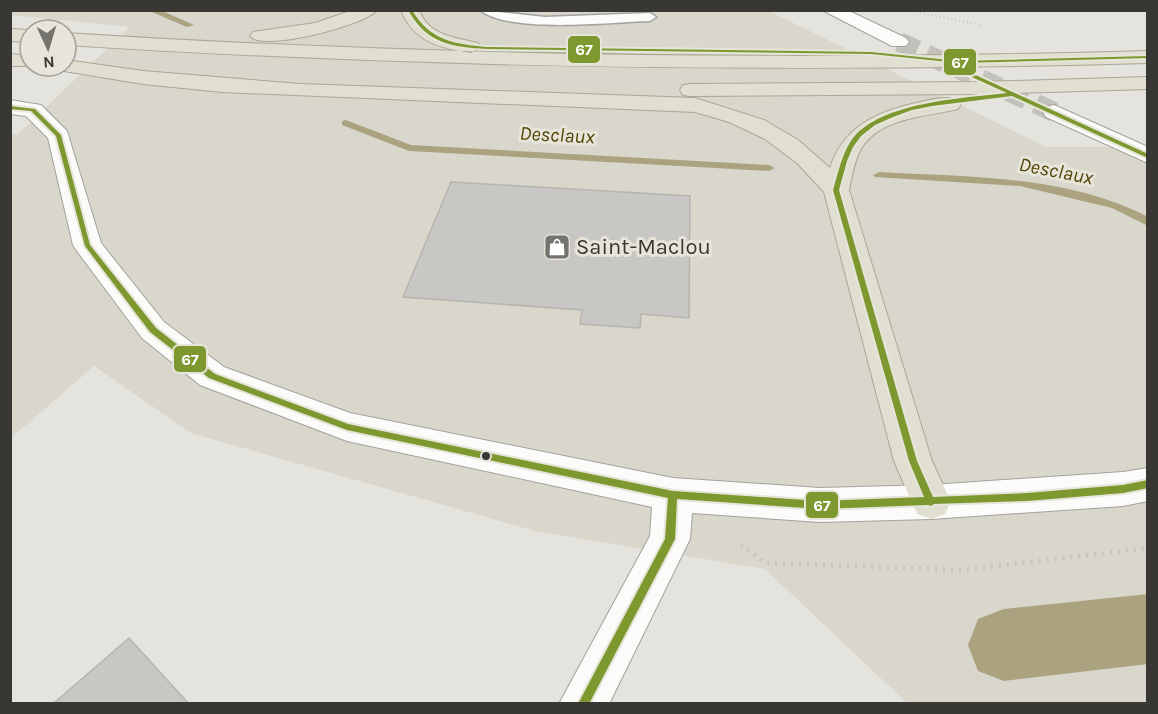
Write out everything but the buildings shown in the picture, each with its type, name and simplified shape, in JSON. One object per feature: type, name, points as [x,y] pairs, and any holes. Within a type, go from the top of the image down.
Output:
[{"type":"highway","points":[[78,38],[252,36],[287,33],[337,23],[368,10]]},
{"type":"highway","points":[[410,10],[417,25],[438,39],[489,49],[871,53],[959,62]]},
{"type":"highway","points":[[78,39],[315,55],[651,64],[959,62],[1148,57]]},
{"type":"highway","points":[[78,66],[474,87],[806,91],[1148,83]]},
{"type":"highway","points":[[78,68],[137,79],[296,90],[695,105],[727,111],[760,125],[813,163],[836,190],[913,461],[931,502]]},
{"type":"highway","points":[[836,190],[848,151],[860,134],[887,119],[918,109],[1074,86]]},
{"type":"street","points":[[831,10],[899,42]]},
{"type":"street","points":[[10,107],[33,110],[59,136],[87,245],[153,330],[212,376],[347,427],[673,495],[820,505],[931,502],[1102,491],[1148,484]]},
{"type":"street","points":[[1054,112],[1148,156]]},
{"type":"street","points":[[582,704],[670,539],[673,495]]},
{"type":"lane","points":[[486,10],[500,16],[538,19],[650,17]]},
{"type":"path","points":[[738,542],[766,563],[962,570],[1148,548]]},
{"type":"shaded area","points":[[11,11],[769,11],[1046,147],[1147,147],[1147,703],[907,703],[765,569],[535,531],[191,433],[94,366],[11,438],[11,134],[17,135],[130,27],[78,22],[78,18],[11,15]]},
{"type":"waterway","name":"Desclaux","points":[[151,10],[190,25]]},
{"type":"waterway","name":"Desclaux","points":[[346,123],[409,148],[769,168]]},
{"type":"waterway","name":"Desclaux","points":[[879,175],[1020,183],[1116,205],[1148,222]]},
{"type":"waterway","points":[[1004,645],[1148,629]]},
{"type":"tunnel","points":[[899,42],[1054,112]]},
{"type":"transit line","name":"67","points":[[410,10],[416,21],[432,36],[453,44],[487,48],[871,53],[959,62],[1148,57]]},
{"type":"transit line","name":"67","points":[[967,73],[1148,156]]},
{"type":"transit line","name":"67","points":[[931,502],[913,461],[836,190],[844,161],[854,140],[874,124],[911,109],[932,104],[1014,94]]},
{"type":"transit line","name":"67","points":[[10,107],[33,110],[59,136],[87,245],[153,330],[212,376],[347,427],[673,495],[820,505],[1027,497],[1123,489],[1148,484]]},
{"type":"transit line","name":"67","points":[[583,704],[670,539],[673,495]]},
{"type":"place","name":"Saint-Maclou","points":[[557,247]]}]
